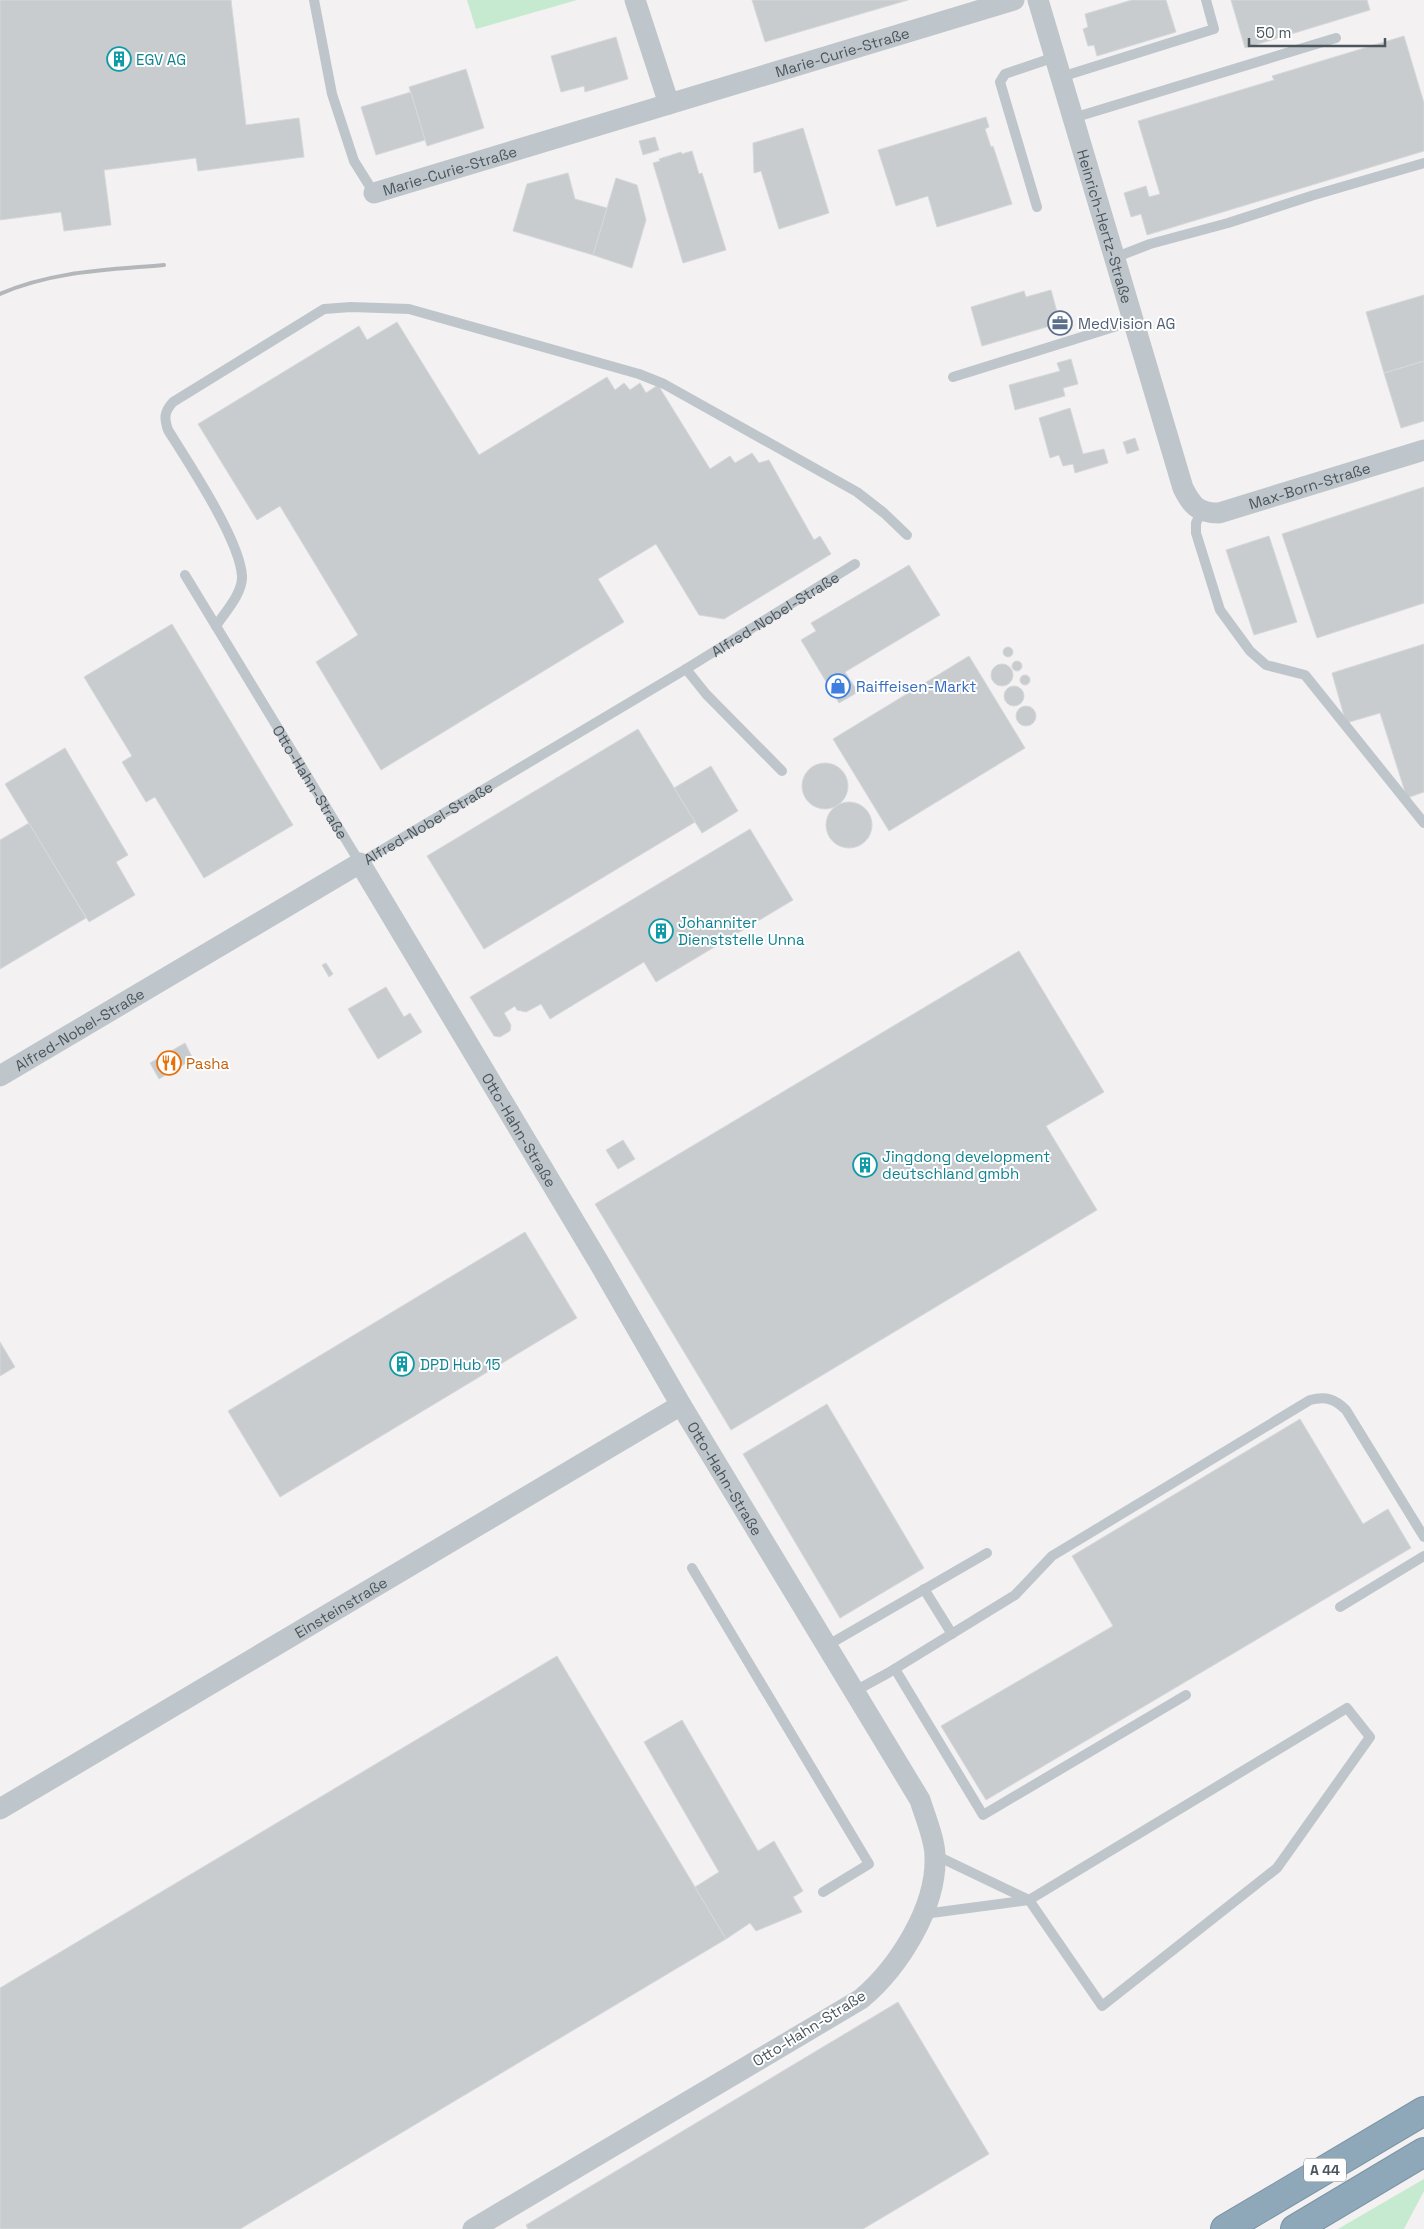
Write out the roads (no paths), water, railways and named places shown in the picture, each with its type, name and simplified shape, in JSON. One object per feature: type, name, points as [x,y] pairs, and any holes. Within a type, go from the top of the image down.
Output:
[{"type":"highway","name":"A 44","points":[[1226,2229],[1424,2111]]},
{"type":"highway","name":"A 44","points":[[1295,2229],[1424,2152]]},
{"type":"street","points":[[635,0],[669,104]]},
{"type":"street","name":"Marie-Curie-Straße","points":[[374,193],[1014,0]]},
{"type":"street","name":"Heinrich-Hertz-Straße","points":[[1038,0],[1183,488],[1199,508]]},
{"type":"street","name":"Max-Born-Straße","points":[[1199,508],[1207,513],[1219,513],[1424,450]]},
{"type":"street","name":"Alfred-Nobel-Straße","points":[[0,1076],[360,863]]},
{"type":"street","name":"Otto-Hahn-Straße","points":[[360,863],[598,1261],[681,1405],[828,1645],[920,1800],[936,1855],[934,1877],[924,1914],[897,1961],[879,1984],[861,1999],[474,2229]]},
{"type":"street","name":"Einsteinstraße","points":[[0,1809],[681,1405]]},
{"type":"lane","points":[[314,0],[332,94],[354,161],[374,193]]},
{"type":"lane","points":[[1037,207],[1000,82],[1005,74],[1058,67],[1214,29],[1206,0]]},
{"type":"lane","points":[[1072,118],[1336,38]]},
{"type":"lane","points":[[1114,258],[1150,244],[1228,223],[1314,195],[1424,163]]},
{"type":"lane","points":[[216,626],[238,592],[242,577],[229,536],[168,430],[165,420],[166,410],[173,402],[324,310],[351,307],[408,309],[639,374],[664,384],[857,492],[884,512],[907,535]]},
{"type":"lane","points":[[953,377],[1133,321]]},
{"type":"lane","points":[[1199,508],[1196,533],[1220,610],[1250,651],[1266,664],[1305,675],[1424,824]]},
{"type":"lane","name":"Alfred-Nobel-Straße","points":[[360,863],[686,669],[854,564]]},
{"type":"lane","name":"Otto-Hahn-Straße","points":[[185,575],[360,863]]},
{"type":"lane","points":[[686,669],[706,694],[782,771]]},
{"type":"lane","points":[[855,1691],[1015,1595],[1052,1556],[1310,1400],[1330,1398],[1346,1410],[1424,1538]]},
{"type":"lane","points":[[828,1645],[987,1552]]},
{"type":"lane","points":[[1340,1607],[1424,1556]]},
{"type":"lane","points":[[692,1568],[869,1864],[824,1892]]},
{"type":"lane","points":[[924,1589],[952,1634]]},
{"type":"lane","points":[[895,1668],[983,1815],[1186,1695]]},
{"type":"lane","points":[[924,1914],[1029,1900],[1347,1708],[1370,1737],[1277,1868],[1102,2006],[1029,1900],[936,1855]]},
{"type":"railway","points":[[0,294],[20,286],[60,276],[101,270],[164,265]]},
{"type":"place","name":"EGV AG","points":[[119,59]]},
{"type":"place","name":"MedVision AG","points":[[1060,323]]},
{"type":"place","name":"Raiffeisen-Markt","points":[[838,686]]},
{"type":"place","name":"Johanniter Dienststelle Unna","points":[[661,931]]},
{"type":"place","name":"Pasha","points":[[169,1063]]},
{"type":"place","name":"Jingdong development deutschland gmbh","points":[[865,1165]]},
{"type":"place","name":"DPD Hub 15","points":[[402,1364]]}]
